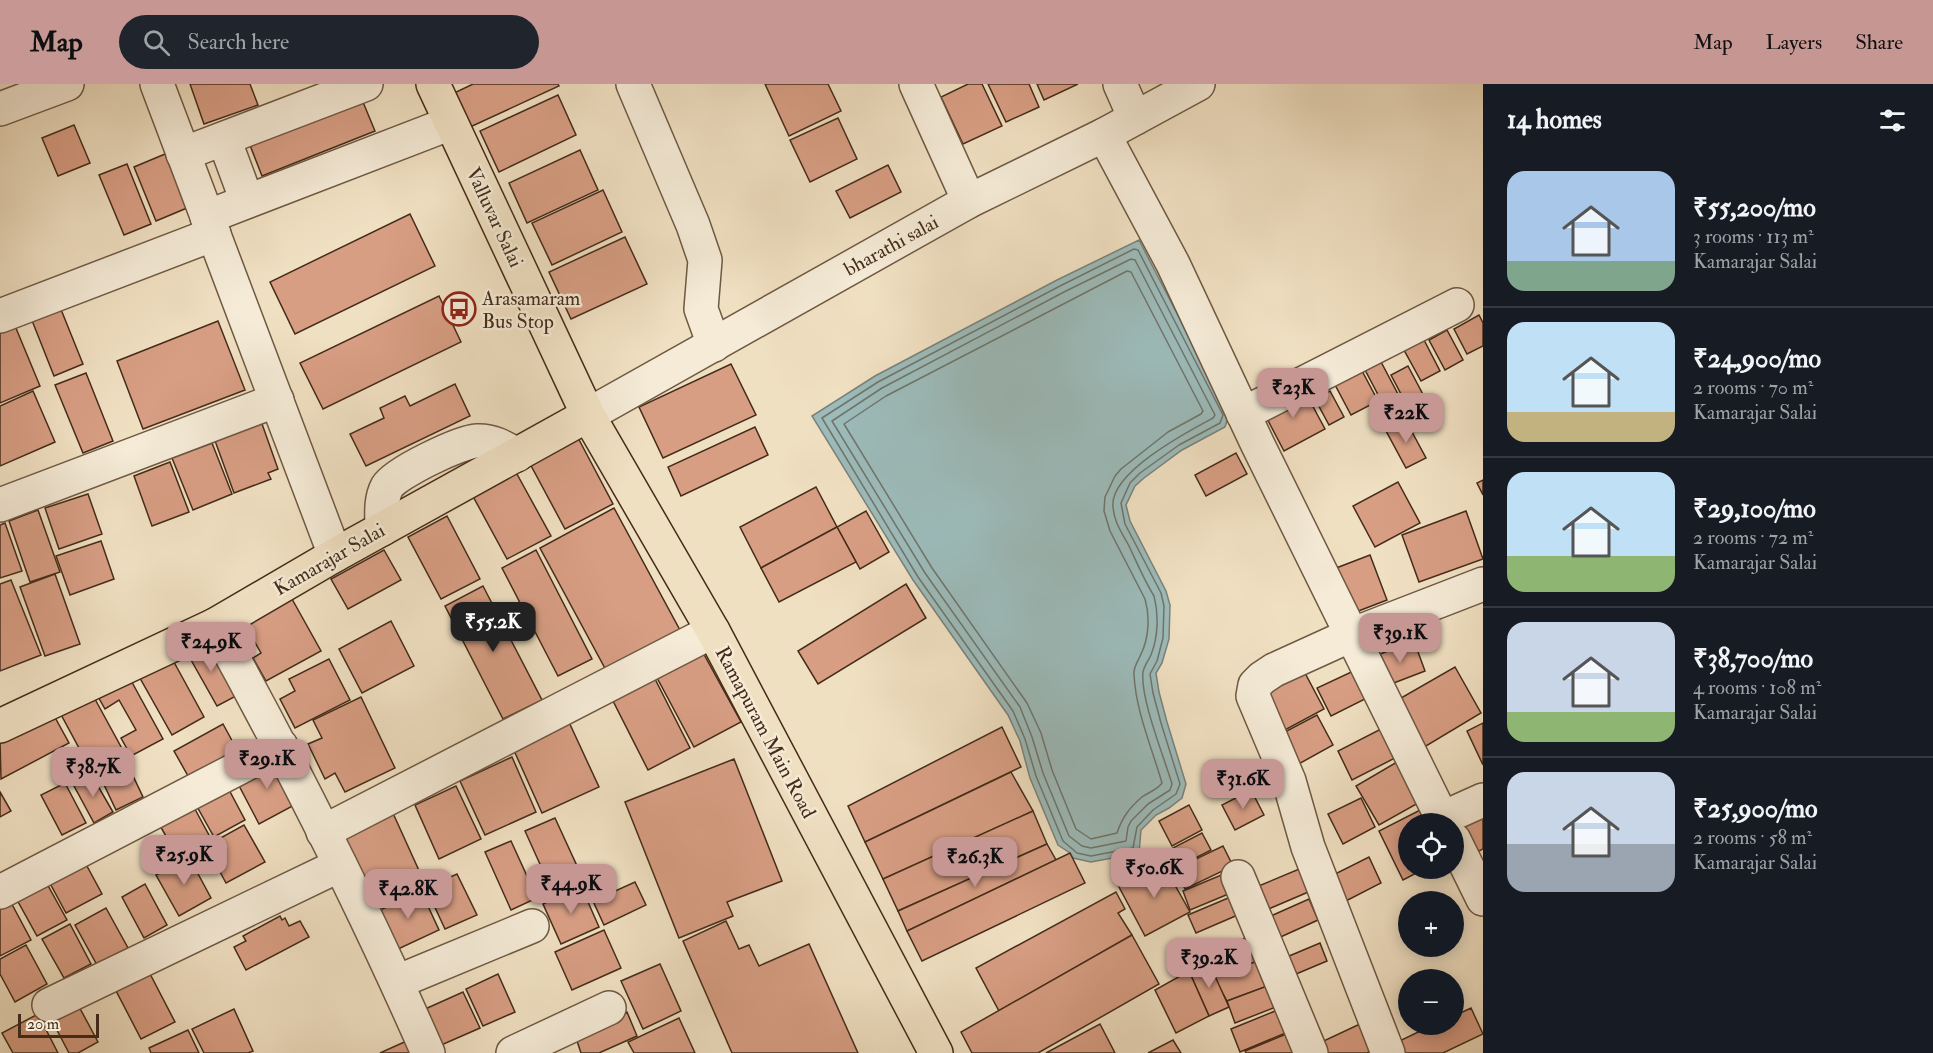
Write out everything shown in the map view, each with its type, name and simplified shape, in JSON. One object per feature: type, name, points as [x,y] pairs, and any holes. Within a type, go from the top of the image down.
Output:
[{"type":"main road","name":"Valluvar Salai","points":[[433,84],[588,415]]},
{"type":"main road","name":"Kamarajar Salai","points":[[0,726],[215,625],[335,555],[588,415]]},
{"type":"main road","name":"Ramapuram Main Road","points":[[588,415],[713,631],[936,1053]]},
{"type":"street","points":[[0,109],[67,84]]},
{"type":"street","points":[[157,84],[335,555]]},
{"type":"street","points":[[183,154],[366,84]]},
{"type":"street","points":[[633,84],[693,225],[705,260],[701,309],[714,345]]},
{"type":"street","points":[[916,84],[969,201]]},
{"type":"street","points":[[1120,84],[1135,118]]},
{"type":"street","name":"bharathi salai","points":[[588,415],[969,201],[1104,135],[1198,84]]},
{"type":"street","points":[[0,316],[210,225],[247,201],[451,123]]},
{"type":"street","points":[[1104,135],[1173,264],[1243,414],[1440,813]]},
{"type":"street","points":[[224,139],[247,201]]},
{"type":"street","points":[[1243,414],[1458,305]]},
{"type":"street","points":[[0,505],[277,400]]},
{"type":"street","points":[[1388,1053],[1308,847],[1289,781],[1253,696],[1255,685],[1274,670],[1351,635],[1483,584]]},
{"type":"street","points":[[215,625],[282,746],[397,982],[428,1053]]},
{"type":"street","points":[[323,832],[713,631]]},
{"type":"street","points":[[0,892],[282,746]]},
{"type":"street","points":[[1464,814],[1483,800]]},
{"type":"street","points":[[1464,861],[1483,899]]},
{"type":"street","points":[[49,1005],[340,865]]},
{"type":"street","points":[[1238,877],[1311,1053]]},
{"type":"street","points":[[397,982],[532,926]]},
{"type":"street","points":[[513,1053],[609,1008]]},
{"type":"water","points":[[1139,240],[1229,414],[1225,427],[1182,450],[1144,478],[1135,486],[1126,505],[1130,521],[1166,591],[1170,605],[1169,639],[1162,663],[1156,673],[1167,722],[1186,784],[1182,798],[1156,815],[1141,830],[1139,853],[1091,862],[1073,858],[1070,853],[1058,845],[1030,778],[1020,741],[1008,715],[913,580],[812,416],[875,376],[1057,280]]},
{"type":"building","points":[[190,84],[250,84],[258,105],[204,124]]},
{"type":"building","points":[[473,84],[558,84],[559,86],[468,128],[452,94]]},
{"type":"building","points":[[765,84],[828,84],[841,111],[789,136]]},
{"type":"building","points":[[968,84],[982,84],[1002,126],[963,144],[941,97]]},
{"type":"building","points":[[988,84],[1029,84],[1039,107],[1006,122]]},
{"type":"building","points":[[1037,84],[1078,84],[1044,100]]},
{"type":"building","points":[[358,90],[375,131],[262,176],[246,135]]},
{"type":"building","points":[[558,95],[576,135],[499,172],[480,131]]},
{"type":"building","points":[[838,118],[857,159],[810,182],[790,140]]},
{"type":"building","points":[[74,125],[90,163],[58,176],[42,138]]},
{"type":"building","points":[[580,150],[598,190],[527,223],[509,183]]},
{"type":"building","points":[[165,154],[187,208],[156,221],[134,167]]},
{"type":"building","points":[[127,164],[151,224],[124,235],[99,175]]},
{"type":"building","points":[[888,165],[901,192],[850,218],[836,191]]},
{"type":"building","points":[[603,190],[622,232],[552,265],[532,223]]},
{"type":"building","points":[[410,214],[435,266],[295,334],[270,282]]},
{"type":"building","points":[[625,237],[647,284],[571,319],[549,272]]},
{"type":"building","points":[[439,296],[461,342],[323,409],[300,363]]},
{"type":"building","points":[[60,307],[83,364],[54,376],[31,318]]},
{"type":"building","points":[[1479,315],[1483,323],[1483,346],[1467,354],[1454,329]]},
{"type":"building","points":[[13,321],[40,386],[0,403],[0,326]]},
{"type":"building","points":[[218,321],[245,390],[143,429],[117,361]]},
{"type":"building","points":[[1447,330],[1463,360],[1445,370],[1429,340]]},
{"type":"building","points":[[1424,340],[1440,371],[1421,381],[1404,350]]},
{"type":"building","points":[[1380,360],[1399,396],[1383,404],[1364,368]]},
{"type":"building","points":[[731,364],[756,415],[663,458],[639,407]]},
{"type":"building","points":[[1408,366],[1428,404],[1411,413],[1391,375]]},
{"type":"building","points":[[1360,367],[1378,401],[1351,415],[1333,381]]},
{"type":"building","points":[[86,373],[113,441],[83,453],[55,385]]},
{"type":"building","points":[[455,384],[470,416],[366,466],[350,434],[384,418],[380,408],[405,396],[410,406]]},
{"type":"building","points":[[1303,388],[1325,429],[1284,451],[1262,409]]},
{"type":"building","points":[[33,391],[55,442],[0,466],[0,406]]},
{"type":"building","points":[[1330,391],[1344,417],[1329,425],[1315,399]]},
{"type":"building","points":[[1405,419],[1426,458],[1406,468],[1385,429]]},
{"type":"building","points":[[261,421],[278,469],[268,473],[271,479],[234,493],[214,438]]},
{"type":"building","points":[[755,427],[768,455],[681,496],[668,467]]},
{"type":"building","points":[[576,434],[613,504],[565,529],[528,460]]},
{"type":"building","points":[[212,443],[232,494],[193,510],[172,458]]},
{"type":"building","points":[[1236,453],[1247,474],[1206,496],[1195,475]]},
{"type":"building","points":[[170,462],[189,512],[152,526],[134,476]]},
{"type":"building","points":[[512,465],[551,536],[507,559],[469,489]]},
{"type":"building","points":[[1483,480],[1483,495],[1477,483]]},
{"type":"building","points":[[1398,482],[1420,523],[1375,547],[1353,506]]},
{"type":"building","points":[[816,487],[837,527],[761,568],[740,527]]},
{"type":"building","points":[[88,494],[102,534],[59,549],[45,508]]},
{"type":"building","points":[[614,508],[681,632],[607,672],[540,548]]},
{"type":"building","points":[[38,510],[60,572],[30,582],[9,521]]},
{"type":"building","points":[[866,511],[889,552],[860,569],[837,527]]},
{"type":"building","points":[[1466,511],[1483,559],[1419,582],[1402,535]]},
{"type":"building","points":[[447,516],[480,579],[441,599],[408,537]]},
{"type":"building","points":[[5,523],[22,571],[0,578],[0,525]]},
{"type":"building","points":[[837,527],[856,562],[779,602],[761,568]]},
{"type":"building","points":[[101,541],[114,579],[70,595],[56,556]]},
{"type":"building","points":[[384,550],[401,580],[348,609],[331,579]]},
{"type":"building","points":[[536,550],[592,659],[558,676],[502,568]]},
{"type":"building","points":[[1370,555],[1387,600],[1348,615],[1331,570]]},
{"type":"building","points":[[55,574],[80,644],[45,656],[20,587]]},
{"type":"building","points":[[11,580],[41,655],[0,671],[0,584]]},
{"type":"building","points":[[906,584],[926,618],[818,684],[798,651]]},
{"type":"building","points":[[483,586],[542,700],[503,719],[445,606]]},
{"type":"building","points":[[292,599],[321,651],[266,681],[253,658],[261,653],[245,625]]},
{"type":"building","points":[[391,621],[414,666],[362,693],[339,649]]},
{"type":"building","points":[[206,640],[236,696],[217,706],[186,651]]},
{"type":"building","points":[[1414,641],[1425,671],[1386,686],[1375,656]]},
{"type":"building","points":[[701,649],[741,722],[694,747],[655,674]]},
{"type":"building","points":[[169,653],[204,717],[172,735],[136,671]]},
{"type":"building","points":[[329,659],[350,700],[295,728],[280,699],[295,691],[289,679]]},
{"type":"building","points":[[1362,667],[1375,694],[1331,716],[1317,688]]},
{"type":"building","points":[[1455,667],[1481,713],[1421,749],[1394,702]]},
{"type":"building","points":[[1305,673],[1324,709],[1283,731],[1263,695]]},
{"type":"building","points":[[128,675],[163,739],[131,756],[121,738],[136,730],[119,700],[105,709],[96,693]]},
{"type":"building","points":[[653,675],[690,748],[648,770],[611,697]]},
{"type":"building","points":[[90,690],[126,756],[93,774],[58,709]]},
{"type":"building","points":[[361,697],[395,768],[345,792],[335,773],[325,779],[308,744],[322,738],[313,720]]},
{"type":"building","points":[[52,712],[69,743],[1,779],[0,740]]},
{"type":"building","points":[[1317,715],[1333,745],[1295,766],[1279,735]]},
{"type":"building","points":[[568,720],[599,787],[542,813],[512,746]]},
{"type":"building","points":[[1483,723],[1483,765],[1467,731]]},
{"type":"building","points":[[223,724],[241,757],[192,783],[174,751]]},
{"type":"building","points":[[1002,727],[1021,767],[865,842],[848,806]]},
{"type":"building","points":[[1381,729],[1395,758],[1352,780],[1338,751]]},
{"type":"building","points":[[275,756],[300,802],[259,824],[235,778]]},
{"type":"building","points":[[512,757],[536,812],[485,835],[460,781]]},
{"type":"building","points":[[125,759],[143,797],[116,810],[98,772]]},
{"type":"building","points":[[734,759],[782,881],[727,902],[733,916],[679,938],[625,802]]},
{"type":"building","points":[[1397,762],[1420,802],[1379,825],[1356,786]]},
{"type":"building","points":[[1011,772],[1033,811],[883,879],[865,842]]},
{"type":"building","points":[[91,774],[113,812],[94,823],[73,784]]},
{"type":"building","points":[[65,783],[86,823],[62,835],[41,795]]},
{"type":"building","points":[[227,786],[245,820],[214,837],[195,803]]},
{"type":"building","points":[[456,786],[481,839],[439,859],[415,805]]},
{"type":"building","points":[[1251,790],[1264,815],[1235,830],[1222,805]]},
{"type":"building","points":[[0,792],[11,811],[0,817]]},
{"type":"building","points":[[1361,798],[1375,827],[1343,844],[1328,814]]},
{"type":"building","points":[[190,800],[210,837],[177,855],[156,819]]},
{"type":"building","points":[[1189,805],[1202,830],[1172,846],[1159,821]]},
{"type":"building","points":[[1426,807],[1429,813],[1414,813]]},
{"type":"building","points":[[1483,808],[1483,849],[1471,855],[1464,839],[1464,817]]},
{"type":"building","points":[[392,811],[421,875],[371,898],[342,834]]},
{"type":"building","points":[[1033,811],[1047,844],[898,911],[883,879]]},
{"type":"building","points":[[555,818],[583,879],[553,893],[525,831]]},
{"type":"building","points":[[1398,821],[1398,870],[1379,831]]},
{"type":"building","points":[[244,825],[265,862],[226,883],[206,846]]},
{"type":"building","points":[[1202,833],[1211,850],[1178,867],[1169,850]]},
{"type":"building","points":[[511,841],[537,898],[511,910],[485,852]]},
{"type":"building","points":[[1047,844],[1056,860],[907,931],[898,911]]},
{"type":"building","points":[[1223,846],[1233,866],[1185,889],[1175,869]]},
{"type":"building","points":[[1070,853],[1085,883],[922,961],[907,931]]},
{"type":"building","points":[[81,855],[102,894],[66,913],[45,874]]},
{"type":"building","points":[[189,857],[211,898],[179,916],[156,875]]},
{"type":"building","points":[[1369,857],[1381,883],[1344,902],[1331,876]]},
{"type":"building","points":[[1162,862],[1190,912],[1145,936],[1118,885]]},
{"type":"building","points":[[1304,867],[1313,890],[1264,911],[1254,888]]},
{"type":"building","points":[[1231,871],[1238,890],[1190,910],[1183,891]]},
{"type":"building","points":[[457,874],[477,915],[445,929],[426,888]]},
{"type":"building","points":[[46,882],[67,920],[37,936],[16,898]]},
{"type":"building","points":[[635,882],[646,905],[604,925],[593,901]]},
{"type":"building","points":[[145,884],[167,925],[144,938],[122,897]]},
{"type":"building","points":[[581,886],[599,927],[561,944],[543,904]]},
{"type":"building","points":[[421,891],[439,930],[396,950],[378,911]]},
{"type":"building","points":[[1116,892],[1125,909],[1118,913],[1132,935],[999,1011],[976,968]]},
{"type":"building","points":[[1240,893],[1247,911],[1196,933],[1188,915]]},
{"type":"building","points":[[7,895],[31,940],[0,956],[0,899]]},
{"type":"building","points":[[1309,899],[1318,920],[1274,940],[1264,919]]},
{"type":"building","points":[[106,908],[128,948],[97,965],[75,925]]},
{"type":"building","points":[[280,916],[282,920],[285,918],[289,926],[300,921],[309,937],[246,970],[234,947],[246,941],[243,936]]},
{"type":"building","points":[[726,921],[739,949],[749,945],[759,966],[809,944],[858,1053],[732,1053],[683,941]]},
{"type":"building","points":[[70,924],[91,964],[64,978],[42,939]]},
{"type":"building","points":[[604,930],[621,968],[572,990],[555,952]]},
{"type":"building","points":[[1256,934],[1266,958],[1214,977],[1205,954]]},
{"type":"building","points":[[1132,935],[1159,984],[1038,1053],[972,1053],[961,1032]]},
{"type":"building","points":[[1320,943],[1327,961],[1289,977],[1282,959]]},
{"type":"building","points":[[26,945],[47,984],[15,1002],[0,974],[0,959]]},
{"type":"building","points":[[1266,958],[1278,982],[1227,1001],[1214,977]]},
{"type":"building","points":[[1209,963],[1229,1007],[1209,1016],[1189,971]]},
{"type":"building","points":[[660,964],[681,1011],[643,1029],[621,981]]},
{"type":"building","points":[[147,968],[175,1022],[141,1039],[113,985]]},
{"type":"building","points":[[1189,971],[1209,1016],[1176,1033],[1155,990]]},
{"type":"building","points":[[498,974],[515,1012],[483,1026],[466,989]]},
{"type":"building","points":[[1278,982],[1286,1003],[1235,1023],[1227,1001]]},
{"type":"building","points":[[463,992],[480,1028],[439,1046],[423,1010]]},
{"type":"building","points":[[76,1001],[98,1042],[78,1053],[69,1053],[49,1015]]},
{"type":"building","points":[[1285,1007],[1295,1029],[1240,1052],[1231,1029]]},
{"type":"building","points":[[1471,1008],[1483,1034],[1443,1053],[1397,1053],[1393,1044],[1412,1035],[1464,1035],[1464,1011]]},
{"type":"building","points":[[234,1009],[253,1051],[204,1053],[192,1029]]},
{"type":"building","points":[[627,1012],[637,1036],[599,1053],[581,1053],[575,1035]]},
{"type":"building","points":[[38,1014],[58,1053],[13,1053],[2,1033]]},
{"type":"building","points":[[679,1018],[695,1053],[634,1053],[628,1042]]},
{"type":"building","points":[[1362,1023],[1375,1049],[1367,1053],[1319,1053],[1315,1045]]},
{"type":"building","points":[[1100,1024],[1115,1053],[1046,1053]]},
{"type":"building","points":[[188,1030],[199,1053],[151,1053],[149,1048]]},
{"type":"building","points":[[1296,1030],[1303,1053],[1246,1053],[1245,1051]]},
{"type":"building","points":[[411,1039],[418,1053],[380,1053]]},
{"type":"building","points":[[1173,1040],[1181,1053],[1148,1053]]},
{"type":"place","name":"Arasamaram Bus Stop","points":[[459,309]]}]
